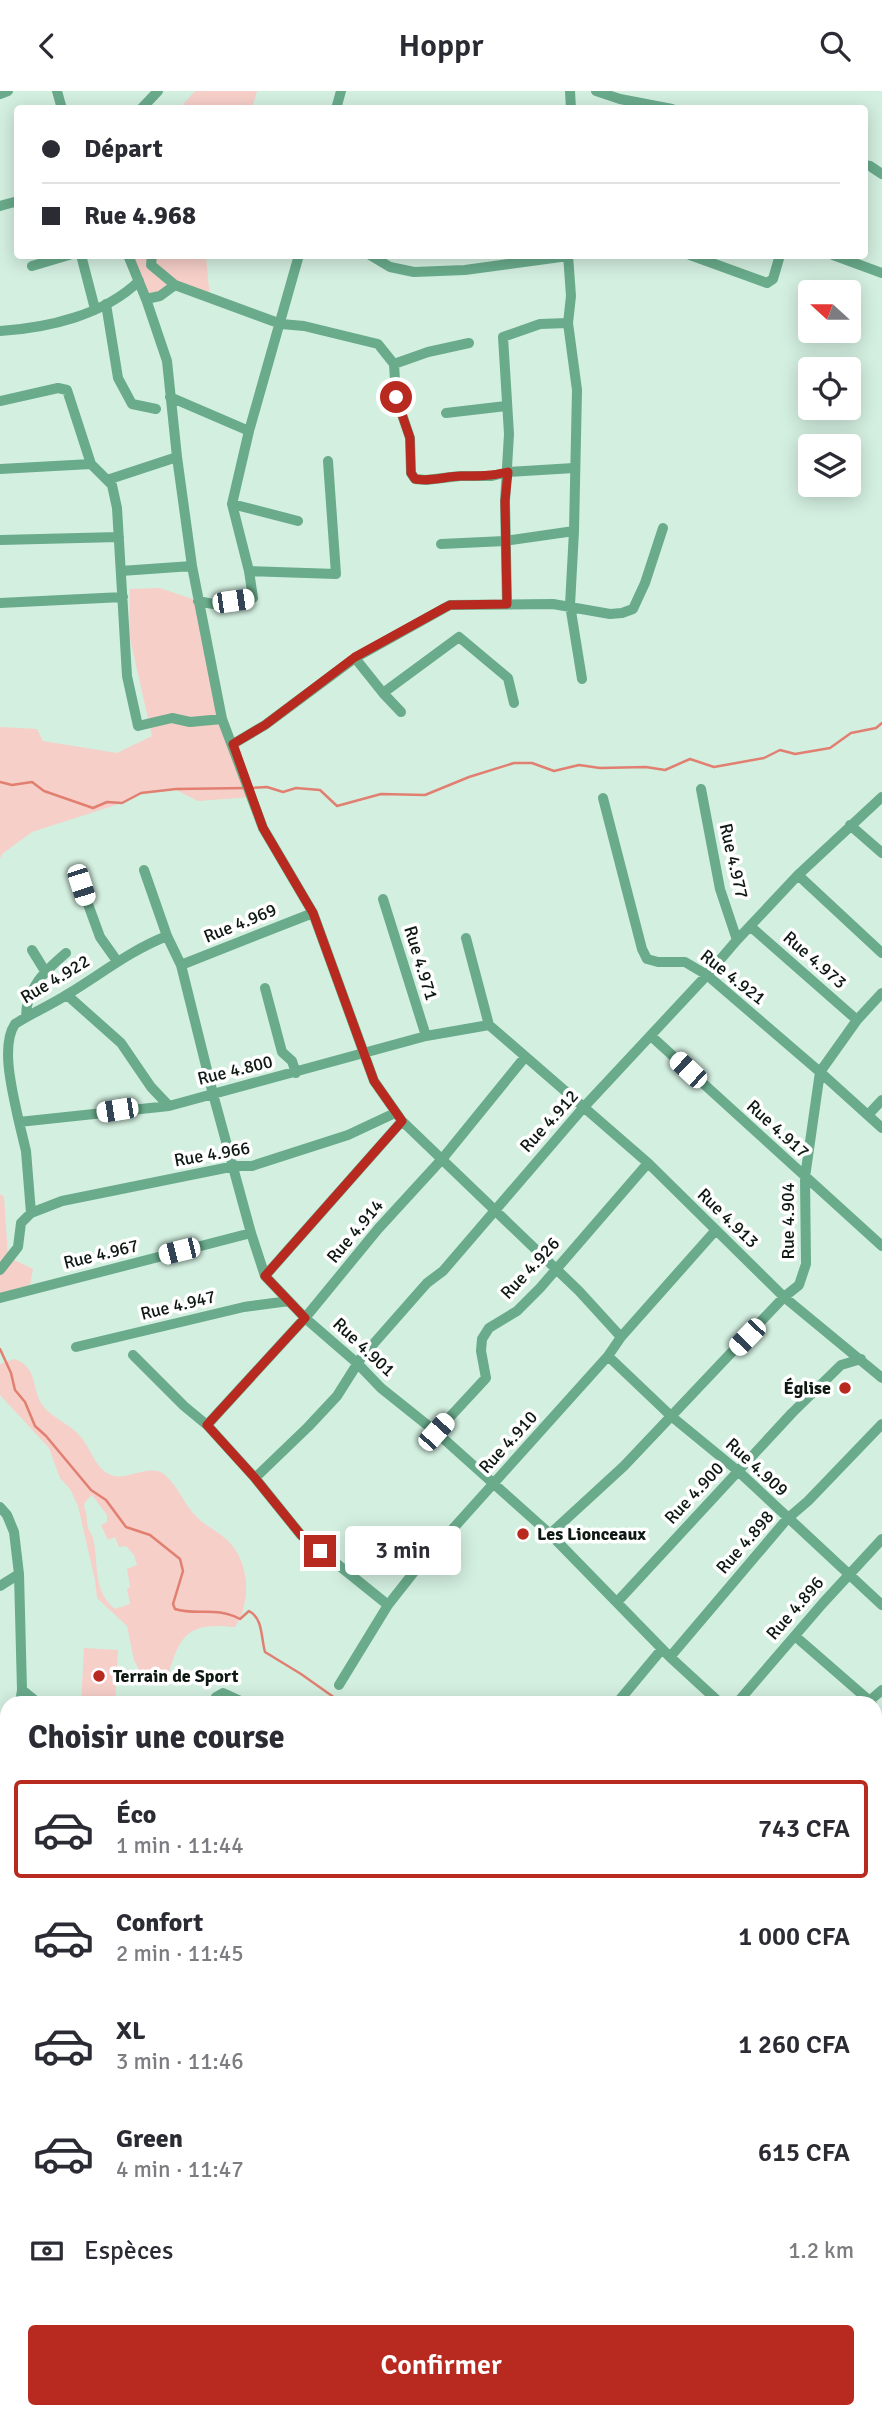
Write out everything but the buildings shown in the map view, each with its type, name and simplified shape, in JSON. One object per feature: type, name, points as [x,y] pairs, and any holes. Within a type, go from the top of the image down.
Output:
[{"type":"street","points":[[0,94],[8,91]]},
{"type":"street","points":[[145,105],[158,91]]},
{"type":"street","points":[[596,91],[623,95],[657,105]]},
{"type":"street","points":[[32,266],[56,259]]},
{"type":"street","points":[[82,259],[100,307],[116,371],[129,400],[132,404],[156,409]]},
{"type":"street","points":[[130,259],[167,361],[192,566],[222,719],[263,828],[313,913],[374,1081],[398,1117],[443,1158],[621,1336]]},
{"type":"street","points":[[152,259],[151,265],[175,285],[281,324],[304,326],[378,344],[394,364],[396,397],[410,438],[413,477],[426,480],[574,468]]},
{"type":"street","points":[[198,601],[213,604],[253,598],[232,504],[249,431],[298,259]]},
{"type":"street","points":[[377,259],[390,267],[414,272],[465,270],[546,259]]},
{"type":"street","points":[[568,259],[571,296],[568,323],[577,390],[570,605],[582,678]]},
{"type":"street","points":[[701,259],[767,283],[773,279],[779,259]]},
{"type":"street","points":[[844,259],[882,273]]},
{"type":"street","points":[[0,331],[65,320],[127,293],[139,281]]},
{"type":"street","points":[[146,299],[160,296],[175,285]]},
{"type":"street","points":[[507,604],[505,501],[508,472],[503,337],[540,324],[568,323]]},
{"type":"street","points":[[394,364],[428,352],[469,343]]},
{"type":"street","points":[[0,401],[58,388],[67,390],[90,464],[113,489],[119,537],[127,676],[138,726],[172,718],[190,722],[222,719]]},
{"type":"street","points":[[170,397],[249,431]]},
{"type":"street","points":[[446,413],[506,406]]},
{"type":"street","points":[[107,480],[177,457]]},
{"type":"street","points":[[249,571],[336,573],[328,461]]},
{"type":"street","points":[[0,469],[90,464]]},
{"type":"street","points":[[232,504],[298,521]]},
{"type":"street","points":[[233,744],[265,725],[355,657],[450,605],[570,605],[610,614],[633,609],[645,583],[663,528]]},
{"type":"street","points":[[441,544],[505,541],[574,531]]},
{"type":"street","points":[[0,540],[119,537]]},
{"type":"street","points":[[121,571],[192,566]]},
{"type":"street","points":[[0,603],[122,597]]},
{"type":"street","points":[[383,693],[459,637],[508,678],[514,703]]},
{"type":"street","points":[[355,657],[401,712]]},
{"type":"street","name":"Rue 4.977","points":[[701,789],[720,889],[737,940]]},
{"type":"street","name":"Rue 4.912","points":[[255,1478],[337,1396],[357,1363],[427,1283],[443,1271],[583,1108],[737,940],[850,825],[882,797]]},
{"type":"street","name":"Rue 4.921","points":[[603,798],[642,949],[647,959],[658,962],[685,962],[707,975],[882,1128]]},
{"type":"street","points":[[850,825],[882,853]]},
{"type":"street","name":"Rue 4.901","points":[[144,870],[167,936],[181,965],[213,1094],[265,1276],[305,1318],[357,1363],[381,1388],[436,1432],[550,1534],[666,1653],[712,1696]]},
{"type":"street","points":[[799,876],[882,953]]},
{"type":"street","points":[[81,885],[100,937],[117,961]]},
{"type":"street","name":"Rue 4.971","points":[[383,899],[426,1036]]},
{"type":"street","name":"Rue 4.969","points":[[181,965],[313,913]]},
{"type":"street","name":"Rue 4.973","points":[[750,926],[857,1020]]},
{"type":"street","name":"Rue 4.922","points":[[19,1122],[5,1055],[5,1042],[10,1030],[26,1017],[67,995],[117,961],[167,936]]},
{"type":"street","points":[[466,938],[489,1025],[583,1108]]},
{"type":"street","points":[[32,950],[45,971]]},
{"type":"street","points":[[26,1017],[33,987],[45,971],[66,953]]},
{"type":"street","points":[[265,988],[282,1052],[292,1061],[296,1073]]},
{"type":"street","name":"Rue 4.904","points":[[550,1534],[624,1466],[784,1297],[799,1285],[806,1264],[805,1177],[820,1072],[857,1020],[882,993]]},
{"type":"street","points":[[67,995],[121,1043],[151,1087],[169,1106]]},
{"type":"street","name":"Rue 4.800","points":[[19,1122],[169,1106],[426,1036],[489,1025]]},
{"type":"street","name":"Rue 4.917","points":[[651,1036],[882,1246]]},
{"type":"street","name":"Rue 4.914","points":[[207,1425],[305,1318],[378,1229],[443,1158],[525,1057]]},
{"type":"street","points":[[868,1115],[882,1100]]},
{"type":"street","name":"Rue 4.913","points":[[583,1108],[648,1163],[784,1297],[882,1378]]},
{"type":"street","points":[[265,1276],[398,1117]]},
{"type":"street","name":"Rue 4.966","points":[[31,1213],[62,1201],[234,1166],[252,1165],[398,1117]]},
{"type":"street","points":[[0,1270],[18,1247],[21,1223],[31,1213],[26,1151],[19,1122]]},
{"type":"street","name":"Rue 4.926","points":[[436,1432],[486,1378],[481,1351],[482,1339],[489,1328],[517,1311],[540,1288],[648,1163]]},
{"type":"street","name":"Rue 4.910","points":[[339,1685],[388,1605],[460,1519],[495,1484],[715,1231]]},
{"type":"street","name":"Rue 4.967","points":[[0,1298],[251,1233]]},
{"type":"street","name":"Rue 4.947","points":[[76,1347],[244,1307],[289,1301]]},
{"type":"street","points":[[133,1355],[207,1425],[301,1535],[388,1605]]},
{"type":"street","name":"Rue 4.909","points":[[608,1356],[671,1416],[738,1471],[882,1605]]},
{"type":"street","name":"Rue 4.900","points":[[618,1601],[841,1365],[861,1359]]},
{"type":"street","name":"Rue 4.898","points":[[624,1696],[787,1519],[808,1501],[882,1424]]},
{"type":"street","points":[[0,1507],[7,1515],[14,1532],[19,1574],[21,1696]]},
{"type":"street","name":"Rue 4.896","points":[[743,1696],[882,1539]]},
{"type":"street","points":[[0,1586],[19,1574]]},
{"type":"street","points":[[795,1636],[863,1696]]},
{"type":"street","points":[[22,1690],[29,1696]]},
{"type":"shaded area","points":[[195,91],[257,91],[253,105],[183,105]]},
{"type":"shaded area","points":[[129,259],[206,259],[210,299],[175,285],[146,299]]},
{"type":"shaded area","points":[[160,588],[198,601],[236,754],[253,797],[198,801],[176,790],[141,793],[122,803],[32,832],[2,854],[0,859],[0,727],[37,729],[43,741],[117,753],[152,736],[129,634],[130,589]]},
{"type":"shaded area","points":[[0,1194],[4,1197],[8,1257],[33,1269],[30,1285],[0,1294]]},
{"type":"shaded area","points":[[14,1359],[27,1367],[43,1406],[80,1436],[104,1471],[117,1476],[146,1471],[160,1472],[173,1484],[193,1513],[226,1539],[240,1558],[246,1593],[235,1627],[207,1627],[189,1633],[177,1649],[168,1676],[154,1684],[145,1682],[134,1660],[127,1626],[97,1598],[78,1506],[70,1489],[60,1478],[49,1448],[0,1395],[0,1364]],"holes":[[[92,1495],[107,1515],[107,1522],[101,1525],[108,1540],[115,1537],[119,1547],[126,1546],[134,1555],[137,1565],[127,1569],[130,1604],[115,1609],[108,1602],[100,1585],[85,1502]]]},
{"type":"shaded area","name":"Terrain de Sport","points":[[84,1648],[118,1650],[115,1696],[81,1696]]},
{"type":"waterway","points":[[252,788],[267,787],[283,792],[296,788],[320,790],[337,806],[381,794],[425,795],[514,763],[532,763],[554,771],[579,765],[665,770],[690,759],[714,767],[764,758],[780,750],[795,754],[830,748],[851,733],[876,728],[882,723]]},
{"type":"waterway","points":[[0,782],[12,785],[32,782],[44,791],[93,808],[107,802],[122,803],[141,793],[176,789],[246,788]]},
{"type":"waterway","points":[[0,1349],[15,1390],[25,1402],[35,1426],[91,1490],[106,1500],[126,1527],[150,1535],[180,1559],[183,1571],[173,1604],[175,1609],[223,1613],[240,1619],[249,1611],[259,1623],[265,1652],[332,1696]]},
{"type":"place","name":"Église","points":[[845,1388]]},
{"type":"place","name":"Les Lionceaux","points":[[523,1534]]},
{"type":"place","name":"Terrain de Sport","points":[[99,1676]]},
{"type":"route","points":[[320,1551],[301,1535],[207,1425],[305,1318],[265,1276],[402,1121],[374,1081],[313,913],[263,828],[233,744],[265,725],[355,657],[444,608],[450,605],[507,604],[505,501],[508,472],[492,476],[415,479],[411,473],[410,438],[396,397]]}]
